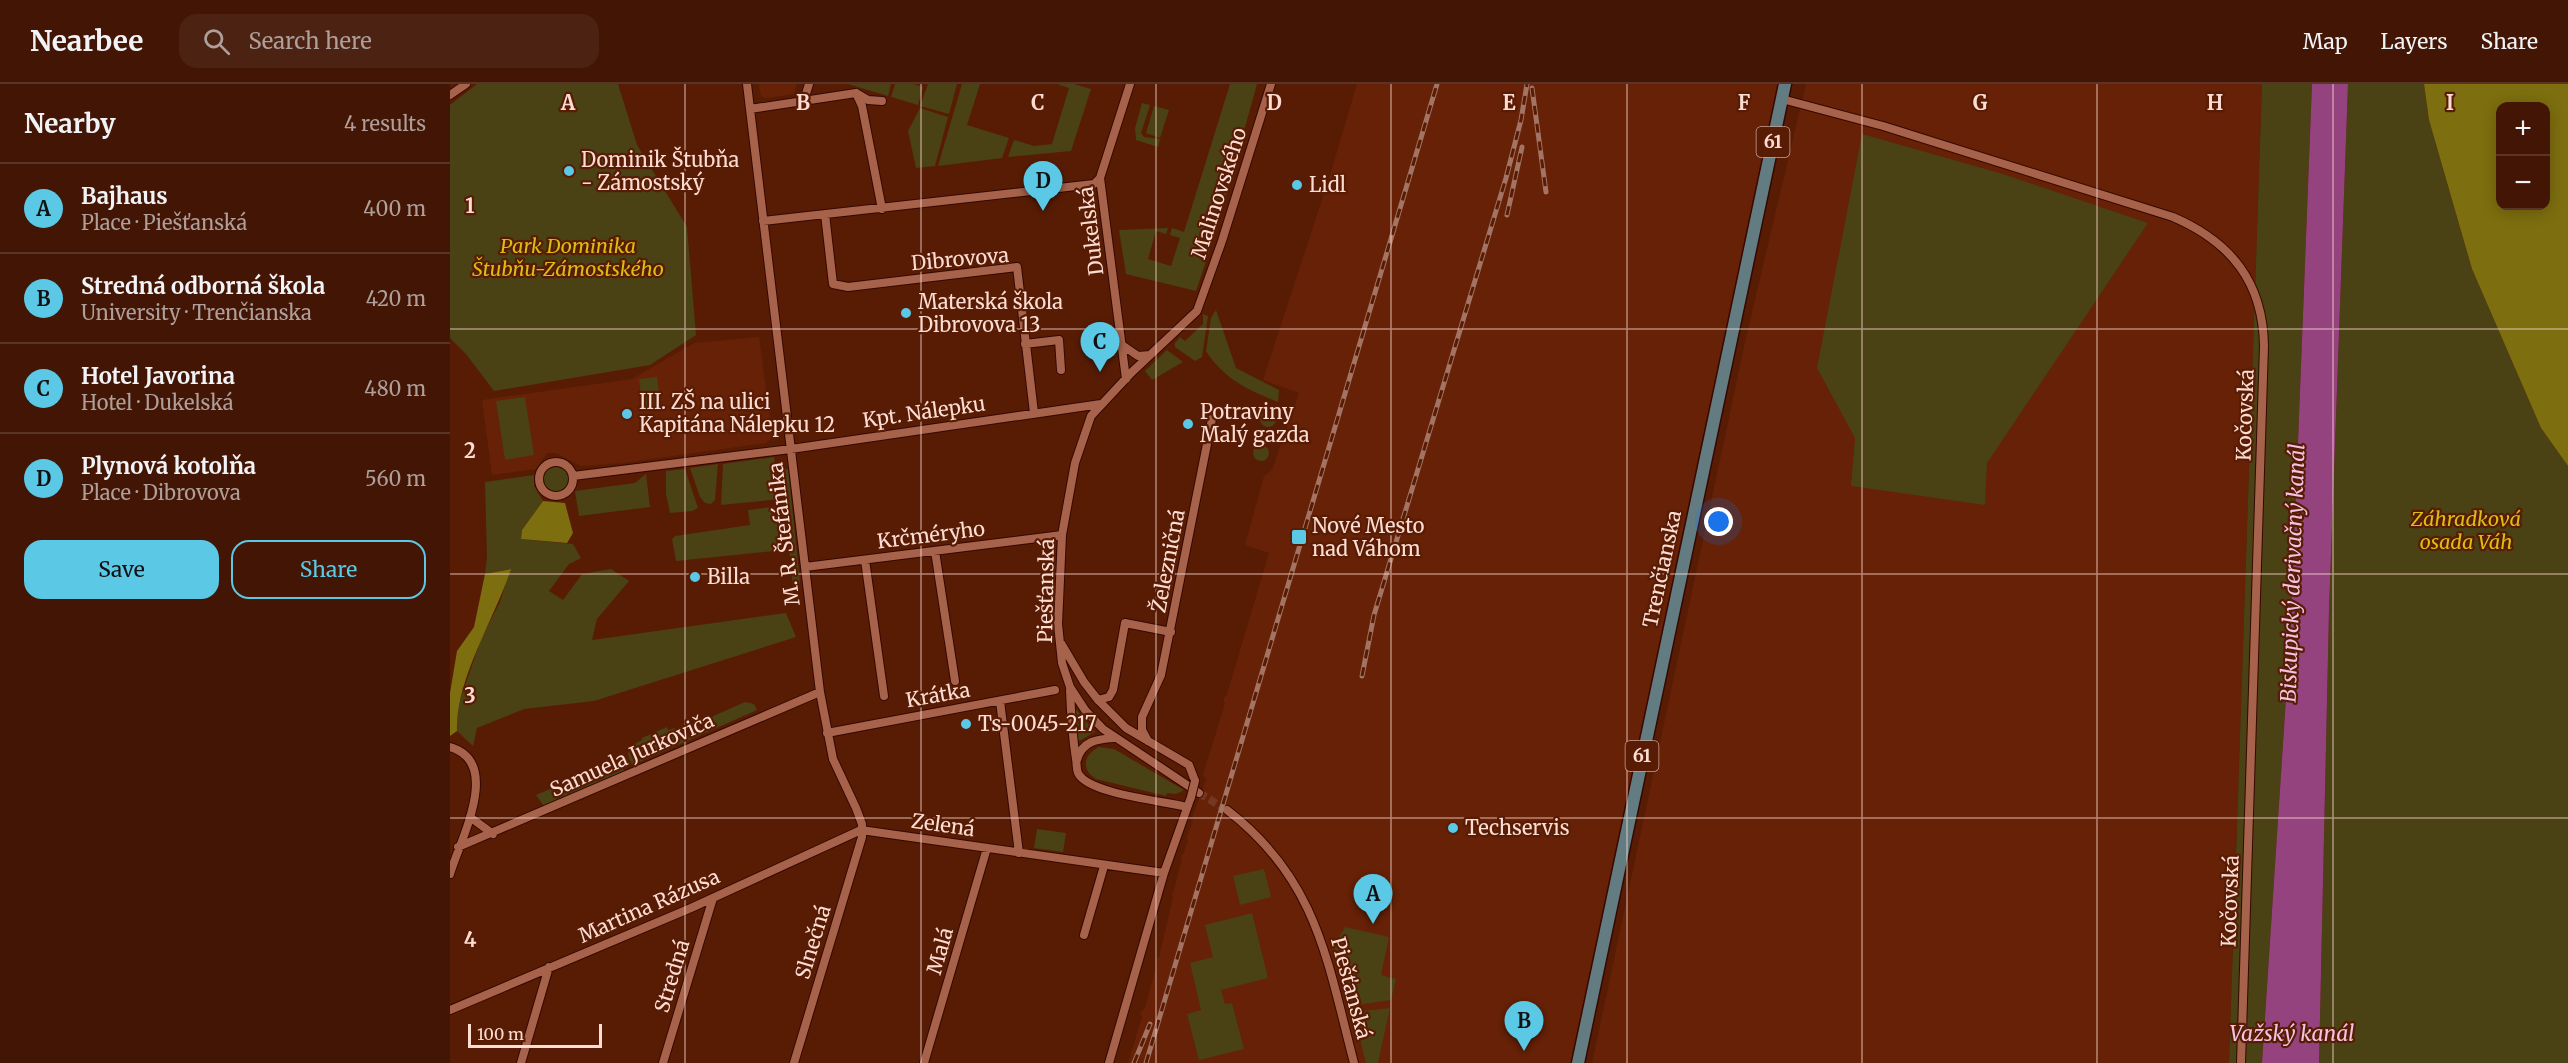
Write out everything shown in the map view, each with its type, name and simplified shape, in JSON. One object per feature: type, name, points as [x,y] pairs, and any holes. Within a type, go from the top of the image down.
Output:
[{"type":"main road","name":"Trenčianska","points":[[1578,1063],[1785,84]]},
{"type":"street","points":[[450,95],[465,84]]},
{"type":"street","name":"M. R. Štefánika","points":[[747,84],[820,692],[833,759],[856,808],[862,824],[861,830]]},
{"type":"street","points":[[804,100],[809,84]]},
{"type":"street","name":"Dukelská","points":[[1126,379],[1100,178],[1130,84]]},
{"type":"street","name":"Malinovského","points":[[1197,310],[1222,241],[1271,84]]},
{"type":"street","points":[[750,109],[856,93],[868,100],[882,101]]},
{"type":"street","points":[[856,93],[862,106],[882,209]]},
{"type":"street","name":"Kočovská","points":[[1782,99],[1883,126],[2173,217],[2203,231],[2215,240],[2234,258],[2253,285],[2261,313],[2264,346],[2241,1063]]},
{"type":"street","points":[[763,221],[1094,184],[1100,178]]},
{"type":"street","name":"Dibrovova","points":[[825,214],[833,284],[848,287],[1017,267],[1034,413]]},
{"type":"street","name":"Piešťanská","points":[[1197,310],[1091,416],[1081,442],[1062,535],[1058,604],[1062,663],[1070,687],[1094,720],[1114,738],[1199,793]]},
{"type":"street","points":[[1025,344],[1059,340],[1061,370]]},
{"type":"street","points":[[1122,345],[1138,356],[1150,355]]},
{"type":"street","name":"Kpt. Nálepku","points":[[573,476],[791,449],[1101,404]]},
{"type":"street","name":"Železničná","points":[[1148,741],[1141,723],[1146,706],[1161,675],[1212,419]]},
{"type":"street","points":[[554,462],[566,465],[573,476],[568,491],[556,497],[541,489],[538,480],[542,469],[554,462]]},
{"type":"street","name":"Krčméryho","points":[[805,567],[1062,535]]},
{"type":"street","points":[[935,551],[955,681]]},
{"type":"street","name":"Krátka","points":[[865,560],[884,696]]},
{"type":"street","points":[[1098,700],[1109,697],[1113,690],[1125,623],[1171,632]]},
{"type":"street","points":[[1060,642],[1084,682],[1098,700],[1126,728],[1189,765],[1195,781],[1181,829],[1164,873],[1109,1063]]},
{"type":"street","points":[[1070,687],[1072,744],[1078,772],[1087,783],[1186,807]]},
{"type":"street","name":"Krátka","points":[[827,733],[875,722],[1055,690]]},
{"type":"street","name":"Samuela Jurkoviča","points":[[459,848],[820,692]]},
{"type":"street","points":[[1000,701],[1019,853]]},
{"type":"street","points":[[1077,760],[1081,749],[1092,741],[1114,738]]},
{"type":"street","points":[[450,747],[460,750],[472,762],[477,786],[470,817],[450,874]]},
{"type":"street","name":"Piešťanská","points":[[1227,810],[1266,844],[1306,901],[1322,942],[1354,1063]]},
{"type":"street","points":[[470,817],[493,834]]},
{"type":"street","name":"Zelená","points":[[861,830],[1164,873]]},
{"type":"street","name":"Martina Rázusa","points":[[450,1010],[713,898],[861,830]]},
{"type":"street","name":"Slnečná","points":[[794,1063],[862,837],[861,830]]},
{"type":"street","name":"Malá","points":[[924,1063],[987,848]]},
{"type":"street","points":[[1084,935],[1104,866]]},
{"type":"street","name":"Stredná","points":[[663,1063],[713,898]]},
{"type":"street","points":[[521,1063],[549,967]]},
{"type":"shaded area","points":[[759,84],[797,84],[794,94],[766,98],[761,96]]},
{"type":"shaded area","points":[[1357,84],[1785,84],[1585,1063],[1128,1063],[1142,1017],[1140,1013],[1145,1008],[1157,964],[1156,959],[1159,957],[1181,856],[1206,780],[1203,775],[1225,703],[1223,699],[1227,694],[1269,553],[1245,545],[1264,476],[1272,470],[1299,393],[1263,380],[1331,172]]},
{"type":"shaded area","points":[[1806,84],[2262,84],[2229,1063],[1592,1063],[1745,342]]},
{"type":"shaded area","points":[[2424,84],[2568,84],[2568,466],[2541,428],[2472,269],[2429,120]]},
{"type":"shaded area","name":"III. ZŠ na ulici Kapitána Nálepku 12","points":[[759,337],[771,427],[771,439],[766,443],[623,463],[581,466],[556,453],[547,453],[536,469],[492,475],[482,400],[632,379],[694,343]]},
{"type":"shaded area","points":[[543,501],[565,503],[573,533],[567,543],[521,539],[522,530]]},
{"type":"shaded area","points":[[511,569],[462,691],[457,731],[450,736],[450,693],[457,651],[474,627],[485,574]]},
{"type":"green space","name":"Park Dominika Štubňu-Zámostského","points":[[477,84],[618,84],[637,145],[687,227],[696,335],[650,365],[494,391],[466,354],[450,338],[450,105]]},
{"type":"green space","points":[[848,84],[891,84],[888,96]]},
{"type":"green space","points":[[895,84],[913,84],[923,87],[918,105],[891,97]]},
{"type":"green space","points":[[928,84],[957,84],[949,114],[920,106]]},
{"type":"green space","points":[[962,84],[980,84],[967,125],[1009,138],[1002,158],[938,166]]},
{"type":"green space","points":[[1057,84],[1074,84],[1091,89],[1071,151],[1008,157],[1014,140],[1034,146],[1052,144],[1069,88]]},
{"type":"green space","points":[[1230,84],[1257,84],[1216,232],[1196,291],[1126,274],[1119,230],[1168,228],[1166,234],[1156,231],[1148,259],[1171,266],[1180,238],[1170,235],[1172,228],[1184,232]]},
{"type":"green space","points":[[2262,84],[2312,84],[2291,622],[2262,1063],[2229,1063]]},
{"type":"green space","name":"Záhradková osada Váh","points":[[2348,84],[2424,84],[2429,120],[2472,269],[2541,428],[2568,466],[2568,1063],[2319,1063],[2329,610]]},
{"type":"green space","points":[[1142,103],[1150,105],[1141,133],[1144,137],[1160,139],[1158,147],[1136,140],[1135,128]]},
{"type":"green space","points":[[1154,106],[1169,110],[1160,138],[1146,133]]},
{"type":"green space","points":[[920,108],[948,117],[935,166],[916,168],[908,131]]},
{"type":"green space","points":[[1862,134],[2003,174],[2148,223],[1987,463],[1985,505],[1851,486],[1855,438],[1817,368]]},
{"type":"green space","points":[[1216,310],[1236,368],[1279,390],[1278,402],[1257,393],[1229,376],[1206,351],[1211,318]]},
{"type":"green space","points":[[1203,314],[1208,316],[1202,357],[1195,361],[1175,347],[1175,343],[1180,337],[1185,341],[1203,324]]},
{"type":"green space","points":[[1167,350],[1183,362],[1152,380],[1145,371]]},
{"type":"green space","points":[[657,377],[661,407],[643,409],[639,379]]},
{"type":"green space","points":[[525,397],[534,455],[505,460],[496,401]]},
{"type":"green space","points":[[1268,411],[1274,413],[1276,419],[1274,425],[1268,427],[1262,425],[1260,419],[1262,413]]},
{"type":"green space","points":[[1261,445],[1267,447],[1269,453],[1267,459],[1261,461],[1255,459],[1253,453],[1255,447]]},
{"type":"green space","points":[[774,457],[780,499],[721,505],[723,464]]},
{"type":"green space","points":[[718,464],[715,500],[711,504],[705,503],[700,497],[690,468]]},
{"type":"green space","points":[[556,467],[565,471],[569,480],[565,489],[556,493],[547,489],[543,480],[547,471]]},
{"type":"green space","points":[[685,469],[698,508],[692,511],[670,513],[666,494],[666,471]]},
{"type":"green space","points":[[788,469],[800,582],[798,587],[793,588],[782,470]]},
{"type":"green space","points":[[646,474],[650,507],[579,516],[575,491],[635,483]]},
{"type":"green space","points":[[534,475],[534,486],[543,501],[522,530],[521,539],[573,544],[581,558],[569,564],[549,591],[563,600],[582,574],[611,569],[629,581],[597,619],[592,640],[786,613],[796,637],[594,701],[524,709],[477,728],[473,746],[457,731],[456,712],[481,639],[500,602],[510,569],[485,574],[487,557],[485,482]]},
{"type":"green space","points":[[780,506],[785,547],[783,550],[676,561],[672,539],[675,536],[750,525],[748,510]]},
{"type":"green space","points":[[745,702],[754,704],[757,710],[633,765],[628,756],[629,750],[642,738],[667,727],[668,730],[675,728],[681,740],[705,730],[702,721]]},
{"type":"green space","points":[[1075,708],[1095,732],[1077,742]]},
{"type":"green space","points":[[1099,747],[1114,749],[1184,790],[1176,794],[1167,793],[1166,796],[1096,779],[1088,771],[1086,762],[1090,754]]},
{"type":"green space","points":[[619,759],[625,773],[552,806],[543,805],[536,795]]},
{"type":"green space","points":[[1037,829],[1066,833],[1063,852],[1034,848]]},
{"type":"green space","points":[[1264,869],[1271,897],[1240,905],[1233,876]]},
{"type":"green space","points":[[1252,913],[1268,978],[1221,990],[1225,1004],[1232,1003],[1244,1049],[1199,1060],[1187,1014],[1201,1010],[1190,963],[1213,957],[1205,925]]},
{"type":"green space","points":[[1345,927],[1389,937],[1381,975],[1396,979],[1391,1000],[1351,1006],[1334,946]]},
{"type":"green space","points":[[1390,1008],[1378,1063],[1366,1063],[1353,1012]]},
{"type":"water","name":"Važský kanál","points":[[2312,84],[2348,84],[2329,610],[2319,1063],[2262,1063],[2291,622]]},
{"type":"tunnel","points":[[1199,793],[1227,810]]},
{"type":"railway","points":[[1146,1063],[1437,84]]},
{"type":"railway","points":[[1362,676],[1374,615],[1506,178],[1521,120],[1527,84]]},
{"type":"railway","points":[[1532,88],[1546,192]]},
{"type":"railway","points":[[1507,215],[1522,147]]},
{"type":"railway","points":[[1134,1063],[1150,1024]]},
{"type":"place","name":"Dominik Štubňa - Zámostský","points":[[569,171]]},
{"type":"place","name":"Lidl","points":[[1297,185]]},
{"type":"place","name":"Plynová kotolňa","points":[[1043,211]]},
{"type":"place","name":"Materská škola Dibrovova 13","points":[[906,313]]},
{"type":"place","name":"Hotel Javorina","points":[[1100,372]]},
{"type":"place","name":"III. ZŠ na ulici Kapitána Nálepku 12","points":[[627,414]]},
{"type":"place","name":"Potraviny Malý gazda","points":[[1188,424]]},
{"type":"place","name":"Nové Mesto nad Váhom","points":[[1299,537]]},
{"type":"place","name":"Billa","points":[[695,577]]},
{"type":"place","name":"Ts-0045-217","points":[[966,724]]},
{"type":"place","name":"Techservis","points":[[1453,828]]},
{"type":"place","name":"Bajhaus","points":[[1373,924]]},
{"type":"place","name":"Stredná odborná škola","points":[[1524,1051]]},
{"type":"water label","name":"Biskupický derivačný kanál","points":[[2293,573]]}]
